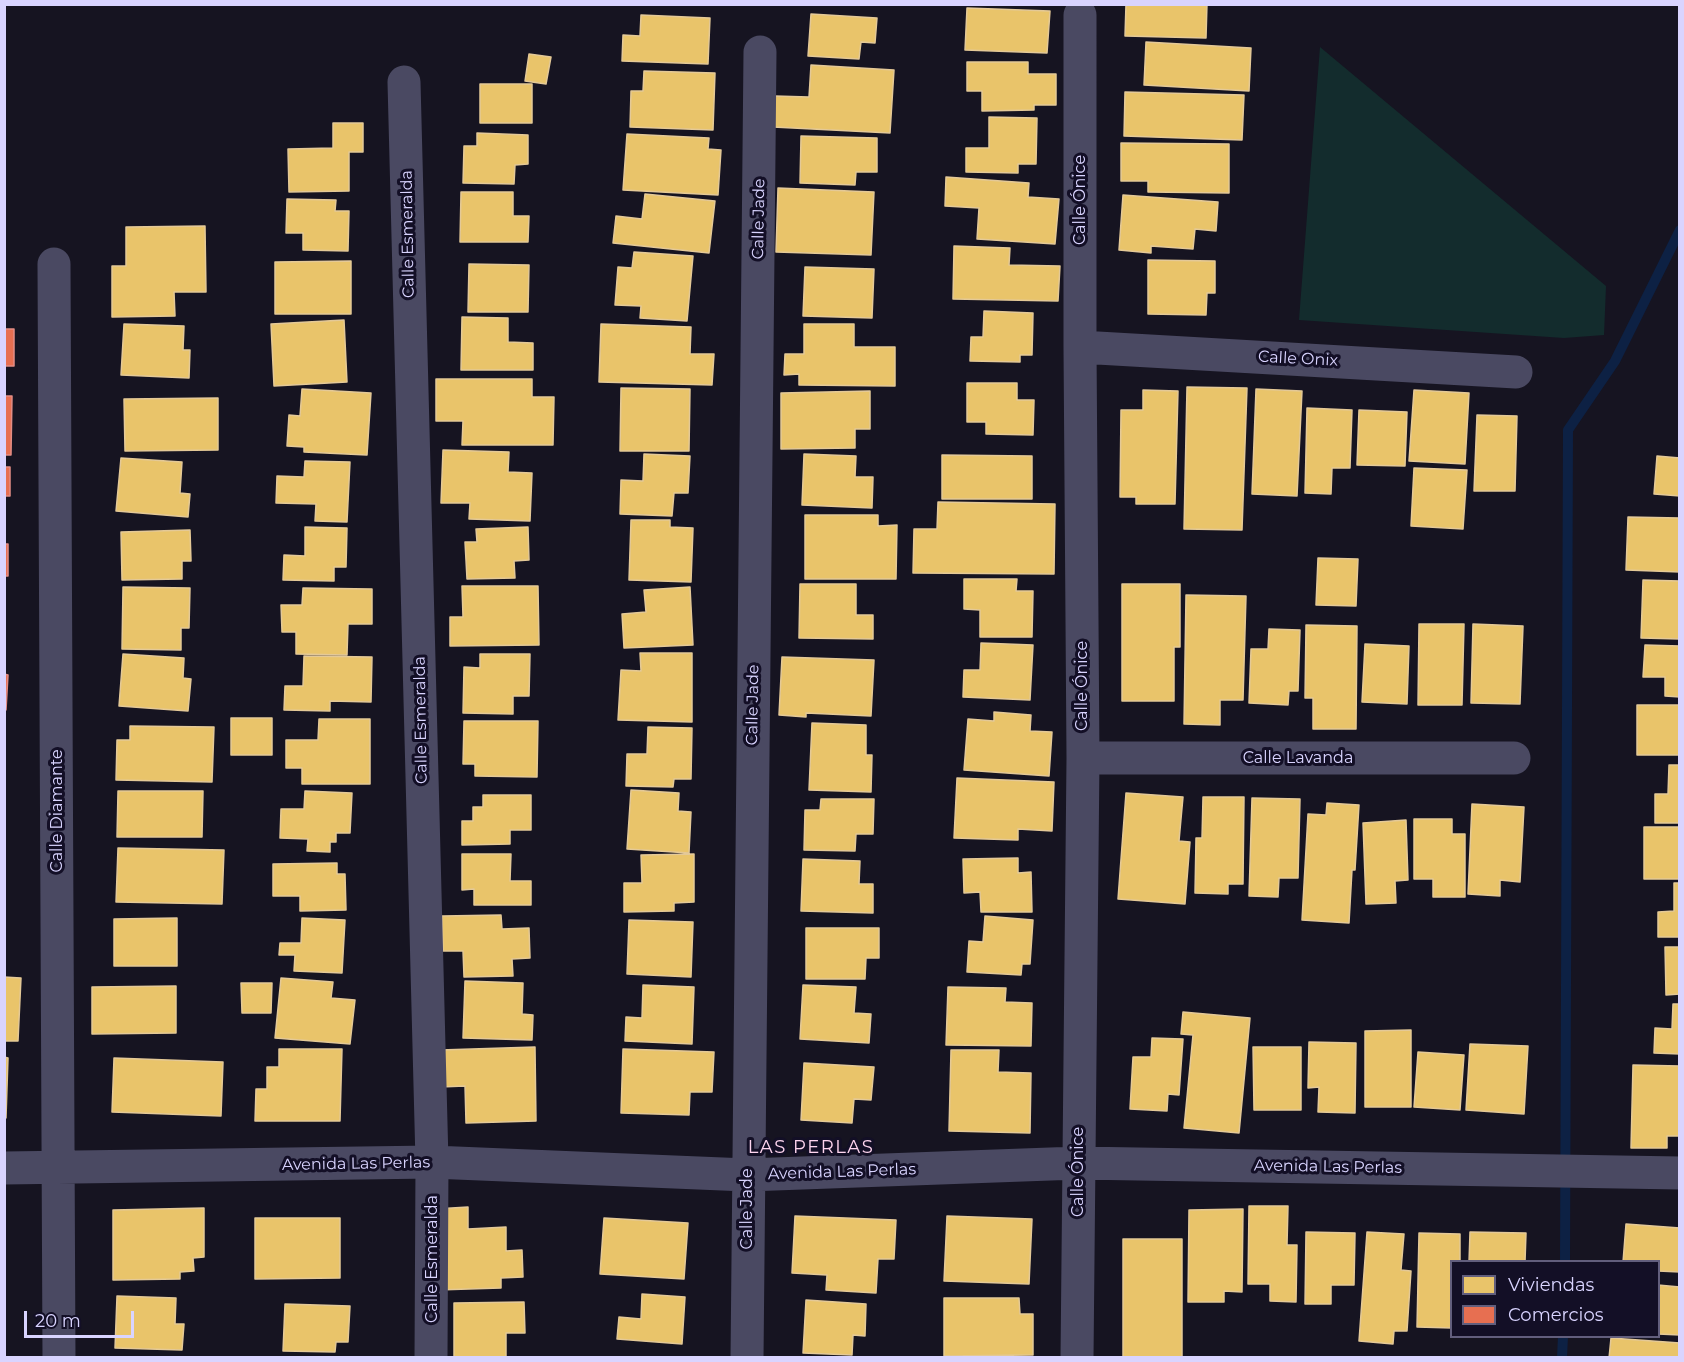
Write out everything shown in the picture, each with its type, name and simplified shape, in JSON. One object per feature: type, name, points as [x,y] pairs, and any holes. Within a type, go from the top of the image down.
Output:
[{"type":"street","name":"Calle Ónice","points":[[1077,1358],[1077,1163],[1083,758],[1080,15]]},
{"type":"street","name":"Calle Jade","points":[[747,1358],[747,1175],[760,52]]},
{"type":"street","name":"Calle Esmeralda","points":[[404,82],[432,1162],[431,1358]]},
{"type":"street","name":"Calle Diamante","points":[[54,264],[59,1358]]},
{"type":"street","name":"Calle Onix","points":[[1080,347],[1516,372]]},
{"type":"street","name":"Calle Lavanda","points":[[1083,758],[1514,758]]},
{"type":"street","name":"Avenida Las Perlas","points":[[4,1168],[432,1162],[747,1175],[1077,1163],[1680,1173]]},
{"type":"green space","points":[[1320,47],[1606,286],[1604,335],[1564,338],[1299,320]]},
{"type":"building: Viviendas","points":[[1126,4],[1207,4],[1206,38],[1125,36]]},
{"type":"building: Viviendas","points":[[967,8],[1050,11],[1047,53],[965,50]]},
{"type":"building: Viviendas","points":[[811,14],[877,18],[875,43],[861,42],[859,59],[808,56]]},
{"type":"building: Viviendas","points":[[641,15],[710,18],[708,64],[622,61],[623,35],[640,36]]},
{"type":"building: Viviendas","points":[[1146,42],[1251,48],[1249,91],[1144,85]]},
{"type":"building: Viviendas","points":[[529,54],[551,57],[546,84],[525,81]]},
{"type":"building: Viviendas","points":[[967,62],[1028,62],[1028,74],[1056,74],[1056,105],[1034,105],[1034,110],[982,111],[982,91],[967,91]]},
{"type":"building: Viviendas","points":[[811,65],[894,70],[890,133],[773,127],[775,96],[809,97]]},
{"type":"building: Viviendas","points":[[644,71],[715,73],[713,130],[630,127],[631,91],[643,91]]},
{"type":"building: Viviendas","points":[[480,84],[532,84],[532,123],[480,123]]},
{"type":"building: Viviendas","points":[[1125,92],[1244,95],[1242,140],[1124,136]]},
{"type":"building: Viviendas","points":[[989,117],[1037,118],[1036,164],[1018,164],[1018,173],[966,172],[966,148],[989,148]]},
{"type":"building: Viviendas","points":[[333,123],[363,123],[363,152],[349,152],[349,191],[289,192],[288,149],[333,148]]},
{"type":"building: Viviendas","points":[[477,133],[528,135],[528,164],[515,165],[514,184],[463,183],[464,146],[477,146]]},
{"type":"building: Viviendas","points":[[627,134],[709,138],[708,149],[721,150],[718,195],[623,190]]},
{"type":"building: Viviendas","points":[[801,136],[877,138],[877,172],[856,172],[855,185],[800,183]]},
{"type":"building: Viviendas","points":[[1121,143],[1229,144],[1229,193],[1148,192],[1148,181],[1121,181]]},
{"type":"building: Viviendas","points":[[946,177],[1029,183],[1028,197],[1059,199],[1055,244],[977,239],[979,208],[945,206]]},
{"type":"building: Viviendas","points":[[778,188],[874,192],[871,255],[776,252]]},
{"type":"building: Viviendas","points":[[461,192],[513,192],[513,216],[529,216],[528,242],[460,242]]},
{"type":"building: Viviendas","points":[[645,194],[715,201],[709,253],[613,243],[616,216],[642,219]]},
{"type":"building: Viviendas","points":[[1123,195],[1218,202],[1216,231],[1195,229],[1193,249],[1151,246],[1151,253],[1119,250]]},
{"type":"building: Viviendas","points":[[287,199],[336,200],[335,211],[349,211],[348,251],[303,250],[303,233],[286,233]]},
{"type":"building: Viviendas","points":[[205,226],[206,292],[174,292],[175,316],[112,317],[112,266],[126,266],[126,227]]},
{"type":"building: Viviendas","points":[[954,246],[1010,248],[1009,265],[1060,266],[1058,301],[953,299]]},
{"type":"building: Viviendas","points":[[634,252],[693,256],[687,321],[640,318],[641,306],[615,305],[618,267],[632,268]]},
{"type":"building: Viviendas","points":[[1148,260],[1215,261],[1215,293],[1207,293],[1206,315],[1148,314]]},
{"type":"building: Viviendas","points":[[351,261],[351,314],[275,314],[275,262]]},
{"type":"building: Viviendas","points":[[469,264],[529,265],[528,312],[468,312]]},
{"type":"building: Viviendas","points":[[805,267],[874,269],[872,318],[803,316]]},
{"type":"building: Viviendas","points":[[984,311],[1033,313],[1032,355],[1020,355],[1020,362],[970,361],[971,337],[983,337]]},
{"type":"building: Viviendas","points":[[462,317],[508,318],[508,342],[533,343],[533,370],[461,370]]},
{"type":"building: Viviendas","points":[[344,320],[347,382],[274,386],[271,324]]},
{"type":"building: Viviendas","points":[[124,324],[184,326],[183,350],[190,350],[189,378],[121,375]]},
{"type":"building: Viviendas","points":[[601,324],[691,327],[690,354],[714,354],[712,385],[599,382]]},
{"type":"building: Viviendas","points":[[804,324],[854,324],[854,347],[895,347],[895,386],[799,385],[799,374],[784,375],[785,354],[804,354]]},
{"type":"building: Viviendas","points":[[436,379],[532,379],[532,397],[554,397],[553,445],[462,445],[463,421],[436,421]]},
{"type":"building: Viviendas","points":[[967,383],[1017,383],[1017,400],[1034,400],[1033,435],[986,434],[986,422],[967,422]]},
{"type":"building: Viviendas","points":[[1187,387],[1247,388],[1242,530],[1184,529]]},
{"type":"building: Viviendas","points":[[621,388],[690,389],[689,451],[620,451]]},
{"type":"building: Viviendas","points":[[302,389],[371,393],[367,455],[304,452],[304,447],[287,446],[289,415],[300,416]]},
{"type":"building: Viviendas","points":[[1256,389],[1302,391],[1297,496],[1252,494]]},
{"type":"building: Viviendas","points":[[1143,390],[1178,391],[1175,504],[1136,504],[1136,497],[1120,497],[1121,410],[1143,410]]},
{"type":"building: Viviendas","points":[[1414,390],[1469,393],[1465,464],[1409,461]]},
{"type":"building: Viviendas","points":[[870,391],[870,429],[855,429],[855,448],[781,449],[781,393]]},
{"type":"building: Viviendas","points":[[218,398],[218,450],[125,451],[124,399]]},
{"type":"building: Viviendas","points":[[1307,408],[1352,410],[1350,468],[1332,468],[1331,494],[1305,493]]},
{"type":"building: Viviendas","points":[[1359,410],[1407,412],[1405,466],[1357,465]]},
{"type":"building: Viviendas","points":[[1477,415],[1517,416],[1515,491],[1474,491]]},
{"type":"building: Viviendas","points":[[443,450],[509,452],[508,472],[532,473],[530,521],[469,519],[470,503],[441,503]]},
{"type":"building: Viviendas","points":[[644,454],[690,456],[688,493],[674,493],[672,516],[620,514],[621,480],[643,481]]},
{"type":"building: Viviendas","points":[[804,454],[856,456],[855,477],[873,477],[872,508],[802,505]]},
{"type":"building: Viviendas","points":[[942,455],[1032,456],[1032,499],[942,499]]},
{"type":"building: Viviendas","points":[[1657,456],[1680,458],[1680,496],[1654,494]]},
{"type":"building: Viviendas","points":[[121,458],[182,462],[180,493],[190,494],[188,517],[116,511]]},
{"type":"building: Viviendas","points":[[305,461],[350,462],[347,522],[315,521],[316,504],[276,503],[277,476],[304,477]]},
{"type":"building: Viviendas","points":[[1414,468],[1467,470],[1463,529],[1411,526]]},
{"type":"building: Viviendas","points":[[938,502],[1055,504],[1054,574],[913,573],[914,529],[937,529]]},
{"type":"building: Viviendas","points":[[805,515],[878,515],[878,526],[897,525],[896,579],[805,579]]},
{"type":"building: Viviendas","points":[[1628,517],[1680,518],[1680,572],[1626,570]]},
{"type":"building: Viviendas","points":[[631,520],[670,520],[670,527],[693,528],[691,582],[629,580]]},
{"type":"building: Viviendas","points":[[305,527],[347,528],[346,567],[334,567],[334,581],[283,580],[284,555],[305,556]]},
{"type":"building: Viviendas","points":[[528,527],[529,560],[514,561],[515,578],[467,579],[465,542],[477,542],[476,529]]},
{"type":"building: Viviendas","points":[[190,530],[191,561],[182,561],[182,579],[122,580],[121,532]]},
{"type":"building: Viviendas","points":[[1318,558],[1358,559],[1356,606],[1316,605]]},
{"type":"building: Viviendas","points":[[964,579],[1017,579],[1016,591],[1033,591],[1032,637],[980,637],[980,610],[964,609]]},
{"type":"building: Viviendas","points":[[1643,580],[1680,581],[1680,639],[1641,638]]},
{"type":"building: Viviendas","points":[[800,584],[856,584],[856,615],[873,615],[873,639],[799,638]]},
{"type":"building: Viviendas","points":[[1122,584],[1180,584],[1180,647],[1174,647],[1174,701],[1122,701]]},
{"type":"building: Viviendas","points":[[462,586],[538,586],[539,645],[450,646],[450,617],[463,617]]},
{"type":"building: Viviendas","points":[[123,587],[190,588],[189,628],[181,628],[181,650],[122,649]]},
{"type":"building: Viviendas","points":[[690,587],[693,645],[624,648],[622,614],[646,612],[644,590]]},
{"type":"building: Viviendas","points":[[303,588],[372,589],[372,624],[348,624],[347,655],[296,654],[296,632],[282,632],[281,605],[302,605]]},
{"type":"building: Viviendas","points":[[1186,595],[1246,596],[1243,700],[1220,700],[1220,725],[1184,724]]},
{"type":"building: Viviendas","points":[[1419,624],[1464,624],[1462,705],[1418,705]]},
{"type":"building: Viviendas","points":[[1473,624],[1523,626],[1520,704],[1471,703]]},
{"type":"building: Viviendas","points":[[1306,625],[1357,626],[1356,729],[1313,729],[1313,698],[1305,698]]},
{"type":"building: Viviendas","points":[[1269,629],[1300,630],[1298,691],[1289,691],[1288,705],[1249,703],[1251,649],[1268,649]]},
{"type":"building: Viviendas","points":[[981,643],[1033,645],[1030,700],[963,697],[964,670],[980,670]]},
{"type":"building: Viviendas","points":[[1365,644],[1409,646],[1407,704],[1362,702]]},
{"type":"building: Viviendas","points":[[1645,645],[1680,646],[1680,697],[1665,696],[1665,677],[1643,677]]},
{"type":"building: Viviendas","points":[[640,653],[692,653],[692,722],[618,720],[621,670],[641,671]]},
{"type":"building: Viviendas","points":[[123,654],[184,658],[183,678],[191,679],[188,711],[119,706]]},
{"type":"building: Viviendas","points":[[480,654],[530,654],[529,696],[513,696],[513,714],[463,713],[464,667],[480,668]]},
{"type":"building: Viviendas","points":[[304,656],[372,657],[371,702],[330,701],[330,711],[284,710],[285,686],[303,686]]},
{"type":"building: Viviendas","points":[[782,657],[874,660],[871,716],[806,713],[806,717],[779,715]]},
{"type":"building: Viviendas","points":[[1637,705],[1680,705],[1680,755],[1637,755]]},
{"type":"building: Viviendas","points":[[994,712],[1031,715],[1030,731],[1052,732],[1049,776],[964,770],[968,719],[994,721]]},
{"type":"building: Viviendas","points":[[231,718],[272,718],[272,755],[231,755]]},
{"type":"building: Viviendas","points":[[319,719],[370,719],[370,784],[302,784],[302,768],[286,768],[286,740],[318,740]]},
{"type":"building: Viviendas","points":[[464,721],[538,721],[537,777],[475,776],[475,764],[463,764]]},
{"type":"building: Viviendas","points":[[812,723],[866,725],[866,755],[872,755],[871,792],[809,790]]},
{"type":"building: Viviendas","points":[[130,726],[214,727],[212,782],[116,780],[117,740],[130,740]]},
{"type":"building: Viviendas","points":[[648,727],[692,728],[691,779],[674,779],[673,787],[626,786],[627,754],[647,754]]},
{"type":"building: Viviendas","points":[[1669,765],[1680,765],[1680,823],[1655,823],[1655,794],[1668,794]]},
{"type":"building: Viviendas","points":[[957,778],[1054,782],[1052,831],[1018,829],[1018,840],[954,838]]},
{"type":"building: Viviendas","points":[[631,790],[679,793],[678,811],[691,812],[689,853],[627,849]]},
{"type":"building: Viviendas","points":[[118,791],[203,791],[202,837],[117,837]]},
{"type":"building: Viviendas","points":[[305,791],[352,793],[350,833],[336,833],[336,842],[330,842],[330,852],[307,851],[308,839],[280,838],[281,809],[304,809]]},
{"type":"building: Viviendas","points":[[1126,793],[1183,797],[1179,841],[1190,842],[1185,904],[1118,899]]},
{"type":"building: Viviendas","points":[[483,795],[531,795],[531,830],[510,830],[510,844],[462,845],[462,821],[473,821],[473,807],[483,807]]},
{"type":"building: Viviendas","points":[[1203,797],[1244,797],[1243,884],[1228,884],[1228,894],[1195,893],[1196,838],[1202,838]]},
{"type":"building: Viviendas","points":[[1252,798],[1300,799],[1298,878],[1279,878],[1278,897],[1249,896]]},
{"type":"building: Viviendas","points":[[821,799],[874,799],[873,834],[856,834],[855,851],[804,850],[805,810],[820,810]]},
{"type":"building: Viviendas","points":[[1327,803],[1359,805],[1349,923],[1302,920],[1308,814],[1326,815]]},
{"type":"building: Viviendas","points":[[1472,804],[1524,807],[1520,882],[1500,880],[1500,896],[1468,894]]},
{"type":"building: Viviendas","points":[[1414,819],[1452,819],[1452,834],[1465,834],[1465,897],[1433,897],[1433,879],[1414,879]]},
{"type":"building: Viviendas","points":[[1406,820],[1408,880],[1395,881],[1396,903],[1366,904],[1363,823]]},
{"type":"building: Viviendas","points":[[1644,827],[1680,827],[1680,879],[1644,879]]},
{"type":"building: Viviendas","points":[[118,848],[224,850],[222,904],[116,902]]},
{"type":"building: Viviendas","points":[[462,854],[511,854],[510,881],[531,881],[531,905],[474,905],[474,889],[462,890]]},
{"type":"building: Viviendas","points":[[694,854],[694,902],[674,903],[674,911],[624,912],[624,883],[642,883],[641,855]]},
{"type":"building: Viviendas","points":[[1018,858],[1018,873],[1031,872],[1032,912],[981,912],[980,892],[964,893],[963,859]]},
{"type":"building: Viviendas","points":[[803,859],[860,861],[859,884],[873,884],[873,913],[801,911]]},
{"type":"building: Viviendas","points":[[337,863],[337,874],[345,874],[346,910],[300,911],[300,896],[273,896],[273,864]]},
{"type":"building: Viviendas","points":[[1674,883],[1680,883],[1680,937],[1658,937],[1658,912],[1674,911]]},
{"type":"building: Viviendas","points":[[501,915],[502,929],[529,928],[530,958],[512,959],[513,976],[464,977],[463,951],[443,951],[442,916]]},
{"type":"building: Viviendas","points":[[985,916],[1033,920],[1030,964],[1022,964],[1021,975],[967,972],[969,941],[983,942]]},
{"type":"building: Viviendas","points":[[177,918],[177,966],[114,966],[114,919]]},
{"type":"building: Viviendas","points":[[302,918],[345,920],[342,973],[294,971],[295,955],[279,955],[280,943],[301,943]]},
{"type":"building: Viviendas","points":[[629,920],[693,922],[691,977],[627,974]]},
{"type":"building: Viviendas","points":[[806,928],[879,928],[879,958],[866,958],[865,979],[806,979]]},
{"type":"building: Viviendas","points":[[1665,947],[1680,947],[1680,994],[1666,995]]},
{"type":"building: Viviendas","points":[[4,977],[21,978],[18,1041],[4,1041]]},
{"type":"building: Viviendas","points":[[281,978],[333,982],[331,998],[355,1000],[350,1044],[275,1038]]},
{"type":"building: Viviendas","points":[[465,981],[523,983],[522,1014],[533,1015],[532,1040],[463,1038]]},
{"type":"building: Viviendas","points":[[241,983],[272,983],[271,1013],[242,1013]]},
{"type":"building: Viviendas","points":[[643,985],[694,987],[692,1044],[625,1041],[626,1017],[642,1018]]},
{"type":"building: Viviendas","points":[[803,985],[856,987],[854,1013],[871,1014],[869,1043],[800,1039]]},
{"type":"building: Viviendas","points":[[176,986],[176,1033],[92,1034],[92,987]]},
{"type":"building: Viviendas","points":[[948,987],[1006,988],[1005,1002],[1032,1003],[1031,1046],[946,1045]]},
{"type":"building: Viviendas","points":[[1673,1004],[1680,1004],[1680,1054],[1654,1053],[1655,1028],[1672,1029]]},
{"type":"building: Viviendas","points":[[1183,1012],[1250,1018],[1239,1133],[1184,1128],[1193,1035],[1181,1034]]},
{"type":"building: Viviendas","points":[[1411,1030],[1411,1107],[1365,1107],[1365,1031]]},
{"type":"building: Viviendas","points":[[1152,1038],[1183,1039],[1179,1095],[1168,1094],[1167,1111],[1130,1109],[1133,1057],[1151,1057]]},
{"type":"building: Viviendas","points":[[1309,1042],[1356,1043],[1355,1113],[1318,1112],[1319,1087],[1308,1088]]},
{"type":"building: Viviendas","points":[[1470,1044],[1528,1046],[1524,1114],[1466,1110]]},
{"type":"building: Viviendas","points":[[535,1047],[536,1121],[466,1123],[465,1086],[440,1087],[440,1050]]},
{"type":"building: Viviendas","points":[[1253,1047],[1301,1047],[1301,1110],[1254,1110]]},
{"type":"building: Viviendas","points":[[279,1049],[342,1049],[340,1121],[255,1121],[256,1089],[267,1089],[267,1067],[279,1067]]},
{"type":"building: Viviendas","points":[[623,1049],[714,1052],[712,1092],[690,1092],[689,1115],[621,1113]]},
{"type":"building: Viviendas","points":[[951,1050],[999,1050],[998,1072],[1031,1073],[1030,1133],[949,1131]]},
{"type":"building: Viviendas","points":[[1418,1052],[1464,1055],[1460,1110],[1414,1107]]},
{"type":"building: Viviendas","points":[[4,1057],[8,1058],[6,1118],[4,1118]]},
{"type":"building: Viviendas","points":[[114,1058],[223,1062],[221,1116],[112,1112]]},
{"type":"building: Viviendas","points":[[804,1063],[874,1067],[871,1100],[854,1099],[852,1123],[801,1120]]},
{"type":"building: Viviendas","points":[[1633,1065],[1680,1066],[1680,1136],[1667,1136],[1667,1148],[1631,1148]]},
{"type":"building: Viviendas","points":[[1249,1206],[1288,1206],[1287,1245],[1297,1245],[1296,1302],[1270,1301],[1270,1284],[1248,1284]]},
{"type":"building: Viviendas","points":[[468,1207],[468,1229],[506,1227],[506,1251],[522,1250],[523,1277],[501,1278],[501,1288],[437,1290],[435,1209]]},
{"type":"building: Viviendas","points":[[204,1208],[204,1257],[193,1258],[194,1271],[180,1272],[180,1279],[113,1280],[113,1210]]},
{"type":"building: Viviendas","points":[[1243,1209],[1242,1292],[1224,1291],[1224,1302],[1188,1302],[1189,1210]]},
{"type":"building: Viviendas","points":[[795,1216],[896,1220],[894,1259],[878,1259],[876,1293],[826,1290],[827,1275],[792,1273]]},
{"type":"building: Viviendas","points":[[947,1216],[1032,1219],[1029,1284],[944,1281]]},
{"type":"building: Viviendas","points":[[255,1218],[340,1218],[340,1278],[255,1279]]},
{"type":"building: Viviendas","points":[[604,1218],[688,1223],[684,1279],[600,1274]]},
{"type":"building: Viviendas","points":[[1626,1224],[1680,1228],[1680,1272],[1660,1271],[1660,1260],[1623,1260]]},
{"type":"building: Viviendas","points":[[1306,1232],[1355,1233],[1354,1285],[1331,1285],[1331,1304],[1305,1304]]},
{"type":"building: Viviendas","points":[[1367,1232],[1404,1234],[1401,1270],[1411,1271],[1407,1331],[1394,1331],[1393,1344],[1359,1341]]},
{"type":"building: Viviendas","points":[[1470,1232],[1526,1233],[1525,1260],[1469,1260]]},
{"type":"building: Viviendas","points":[[1419,1233],[1460,1234],[1460,1260],[1450,1260],[1450,1328],[1417,1327]]},
{"type":"building: Viviendas","points":[[1123,1239],[1182,1239],[1182,1358],[1123,1358]]},
{"type":"building: Viviendas","points":[[1660,1285],[1680,1287],[1680,1335],[1660,1334]]},
{"type":"building: Viviendas","points":[[642,1294],[685,1297],[682,1344],[617,1339],[619,1317],[641,1319]]},
{"type":"building: Viviendas","points":[[117,1296],[176,1298],[175,1324],[184,1324],[182,1350],[115,1348]]},
{"type":"building: Viviendas","points":[[944,1298],[1019,1298],[1020,1314],[1033,1314],[1033,1355],[944,1356]]},
{"type":"building: Viviendas","points":[[806,1300],[866,1304],[865,1336],[853,1335],[852,1355],[803,1353]]},
{"type":"building: Viviendas","points":[[524,1302],[525,1333],[506,1333],[506,1357],[454,1357],[454,1303]]},
{"type":"building: Viviendas","points":[[285,1304],[350,1306],[348,1342],[336,1342],[335,1352],[283,1351]]},
{"type":"building: Viviendas","points":[[1611,1338],[1680,1343],[1680,1358],[1609,1358]]},
{"type":"building: Comercios","points":[[4,329],[14,329],[14,366],[4,366]]},
{"type":"building: Comercios","points":[[4,396],[12,396],[11,455],[4,455]]},
{"type":"building: Comercios","points":[[4,467],[10,467],[10,496],[4,496]]},
{"type":"building: Comercios","points":[[4,544],[8,544],[8,576],[4,576]]},
{"type":"building: Comercios","points":[[4,674],[8,675],[6,710],[4,710]]},
{"type":"waterway","points":[[1565,1260],[1568,430],[1615,361],[1680,230]]},
{"type":"waterway","points":[[1562,1358],[1563,1338]]},
{"type":"district","name":"LAS PERLAS","points":[[811,1148]]}]
